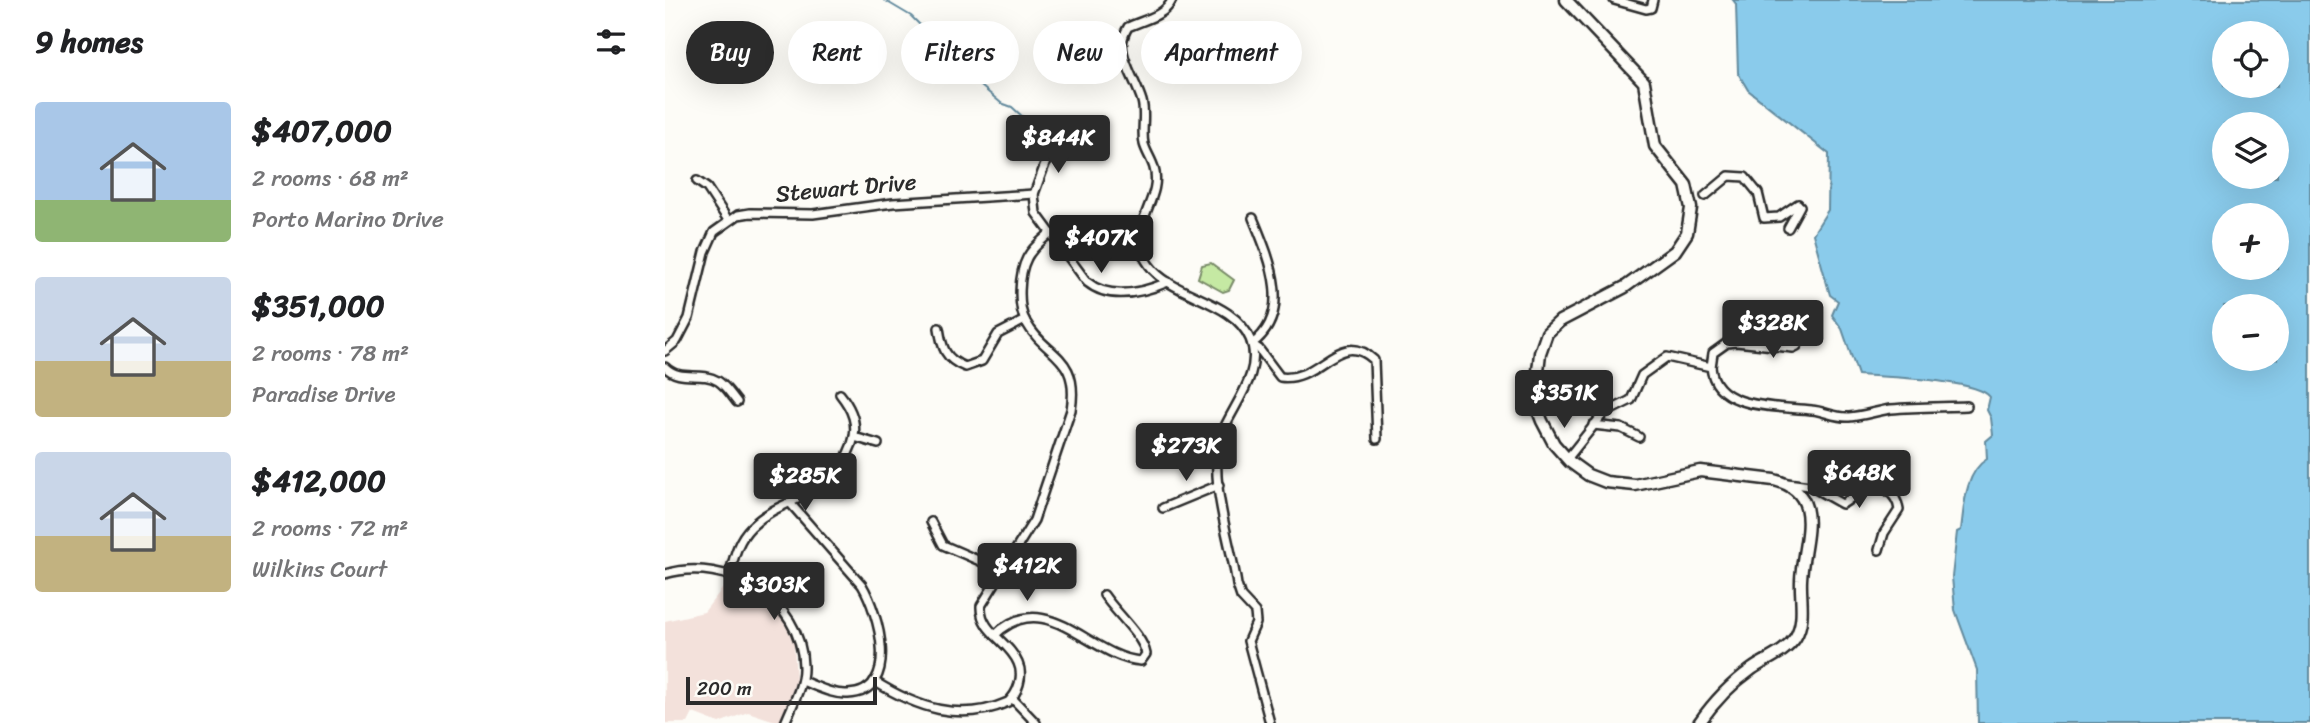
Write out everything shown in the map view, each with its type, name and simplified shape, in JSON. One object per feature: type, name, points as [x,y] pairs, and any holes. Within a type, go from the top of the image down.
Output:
[{"type":"street","points":[[1172,0],[1168,8],[1157,15],[1128,27],[1122,44],[1141,98],[1145,144],[1156,177],[1140,225],[1140,245],[1146,261],[1168,282],[1232,317],[1249,336],[1252,344],[1248,383],[1222,433],[1217,462],[1237,585],[1241,597],[1255,612],[1256,623],[1248,641],[1249,649],[1270,723]]},
{"type":"street","points":[[1566,0],[1644,82],[1655,146],[1686,185],[1691,208],[1686,233],[1675,251],[1625,287],[1560,321],[1547,333],[1539,353],[1536,404],[1556,447],[1567,459],[1591,476],[1627,485],[1700,471],[1810,486],[1842,504],[1866,485],[1877,484],[1897,501],[1899,510],[1884,533],[1879,550]]},
{"type":"street","points":[[1614,0],[1646,9],[1651,8],[1653,0]]},
{"type":"street","points":[[1051,148],[1034,194],[1036,213],[1049,234],[1095,289],[1117,294],[1148,290],[1168,282]]},
{"type":"street","points":[[1705,196],[1729,176],[1745,177],[1758,193],[1764,218],[1779,217],[1800,204],[1788,228]]},
{"type":"street","points":[[665,351],[684,330],[709,241],[714,232],[728,220],[707,188],[697,181]]},
{"type":"street","name":"Stewart Drive","points":[[728,220],[750,213],[813,214],[893,203],[1034,194]]},
{"type":"street","points":[[1252,344],[1261,337],[1266,327],[1276,290],[1253,218]]},
{"type":"street","points":[[964,722],[991,715],[1012,698],[1019,683],[1018,661],[981,617],[981,606],[1034,520],[1073,399],[1071,382],[1061,359],[1025,320],[1021,298],[1025,261],[1034,247],[1049,234]]},
{"type":"street","points":[[939,328],[941,348],[947,357],[965,367],[982,361],[998,334],[1025,320]]},
{"type":"street","points":[[1804,334],[1801,342],[1793,348],[1727,343],[1713,353],[1712,378],[1718,386],[1736,398],[1764,407],[1814,410],[1845,418],[1889,410],[1967,406]]},
{"type":"street","points":[[1252,344],[1259,349],[1280,377],[1291,379],[1307,374],[1342,351],[1353,348],[1365,352],[1374,360],[1377,439]]},
{"type":"street","points":[[1567,459],[1603,414],[1632,400],[1642,375],[1667,357],[1711,367]]},
{"type":"street","points":[[665,367],[680,376],[700,376],[719,382],[737,402]]},
{"type":"street","points":[[729,576],[737,547],[752,526],[830,480],[842,466],[854,437],[851,407],[840,394]]},
{"type":"street","points":[[1593,425],[1621,428],[1639,437]]},
{"type":"street","points":[[854,437],[878,444]]},
{"type":"street","points":[[1556,447],[1575,449]]},
{"type":"street","points":[[1699,723],[1740,678],[1786,648],[1799,631],[1802,615],[1801,574],[1809,520],[1802,498],[1786,483]]},
{"type":"street","points":[[1163,508],[1219,485]]},
{"type":"street","points":[[791,504],[851,569],[870,599],[881,636],[879,668],[874,681],[860,692],[846,695],[802,681]]},
{"type":"street","points":[[931,522],[943,545],[1003,571]]},
{"type":"street","points":[[665,574],[684,570],[729,576],[756,586],[779,606],[790,620],[800,645],[802,681],[785,723]]},
{"type":"street","points":[[995,635],[1013,621],[1024,617],[1042,617],[1078,631],[1128,660],[1141,661],[1146,654],[1145,644],[1118,616],[1104,595]]},
{"type":"street","points":[[874,681],[917,710],[942,720]]},
{"type":"street","points":[[1012,698],[1036,723]]},
{"type":"shaded area","points":[[729,580],[749,588],[771,604],[785,622],[794,644],[796,680],[781,723],[748,712],[719,723],[693,713],[688,723],[665,723],[665,621],[704,612]]},
{"type":"green space","points":[[1211,263],[1234,280],[1229,290],[1223,292],[1198,278],[1202,265]]},
{"type":"water","points":[[1733,0],[2310,0],[2310,723],[1978,723],[1977,670],[1955,610],[1952,577],[1957,532],[1961,530],[1967,491],[1974,472],[1987,459],[1986,441],[1993,435],[1987,410],[1990,397],[1968,386],[1858,375],[1842,329],[1832,315],[1838,301],[1830,295],[1813,234],[1828,210],[1829,154],[1748,90],[1738,73],[1736,4]]},
{"type":"waterway","points":[[884,0],[911,16],[981,86],[1001,103],[1012,107],[1047,139]]}]
